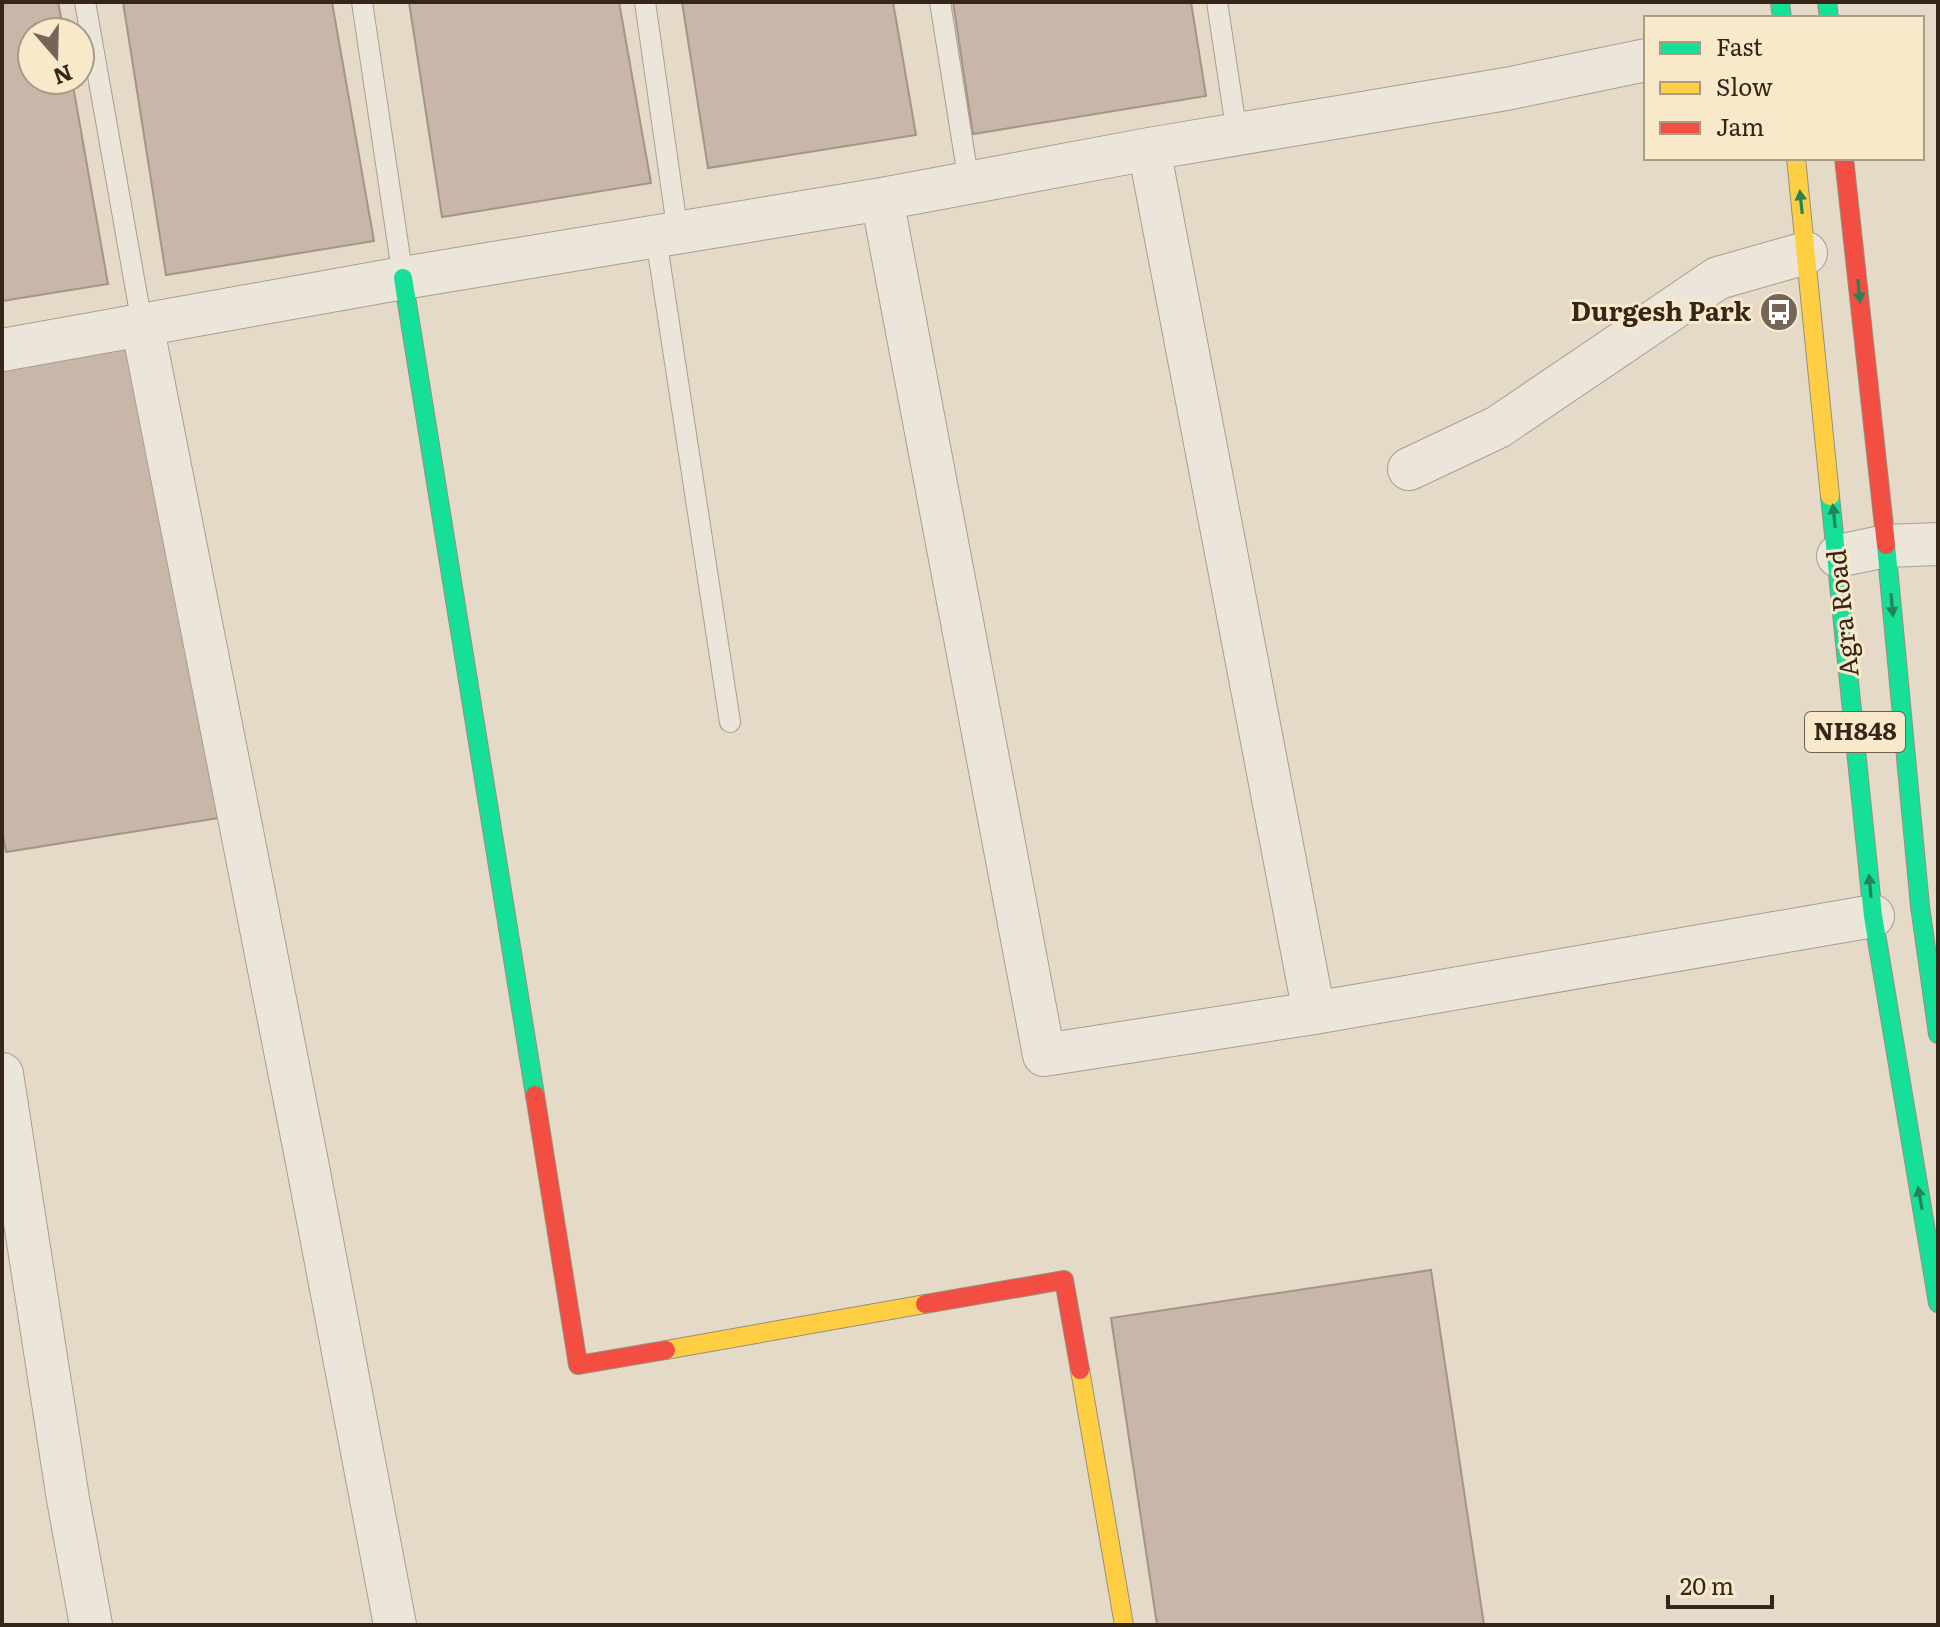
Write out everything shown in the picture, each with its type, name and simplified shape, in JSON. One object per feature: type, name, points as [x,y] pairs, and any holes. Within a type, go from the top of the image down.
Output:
[{"type":"main road","name":"Agra Road","points":[[1796,160],[1873,916],[1938,1303]]},
{"type":"main road","name":"NH848","points":[[1844,160],[1886,546],[1920,906],[1938,1034]]},
{"type":"main road","points":[[403,278],[578,1365],[1064,1280],[1124,1625]]},
{"type":"street","points":[[2,350],[1506,89],[1644,60]]},
{"type":"street","points":[[1149,149],[1314,1013]]},
{"type":"street","points":[[882,199],[1044,1055],[1314,1013],[1873,916]]},
{"type":"street","points":[[1409,469],[1498,427],[1718,278],[1806,253]]},
{"type":"street","points":[[142,324],[395,1625]]},
{"type":"street","points":[[1838,556],[1886,546],[1938,544]]},
{"type":"street","points":[[2,1074],[68,1499],[91,1625]]},
{"type":"lane","points":[[85,2],[142,324]]},
{"type":"lane","points":[[362,2],[403,278]]},
{"type":"lane","points":[[645,2],[667,236],[730,722]]},
{"type":"lane","points":[[940,2],[969,183]]},
{"type":"lane","points":[[1217,2],[1237,134]]},
{"type":"building","points":[[2,2],[58,2],[61,16],[16,16],[16,96],[75,96],[108,284],[2,301]]},
{"type":"building","points":[[123,2],[332,2],[374,241],[166,275]]},
{"type":"building","points":[[409,2],[619,2],[651,183],[442,217]]},
{"type":"building","points":[[682,2],[893,2],[916,135],[708,168]]},
{"type":"building","points":[[953,2],[1191,2],[1206,96],[973,134]]},
{"type":"building","points":[[145,343],[219,818],[6,852],[2,829],[2,365]]},
{"type":"building","points":[[1431,1270],[1484,1625],[1157,1625],[1111,1318]]},
{"type":"traffic: fast","points":[[1780,2],[1782,16]]},
{"type":"traffic: fast","points":[[1827,2],[1829,16]]},
{"type":"traffic: fast","points":[[403,278],[535,1095]]},
{"type":"traffic: fast","points":[[1830,496],[1873,916],[1938,1303]]},
{"type":"traffic: fast","points":[[1886,545],[1920,906],[1938,1034]]},
{"type":"traffic: slow","points":[[1796,160],[1830,496]]},
{"type":"traffic: slow","points":[[666,1350],[925,1304]]},
{"type":"traffic: slow","points":[[1080,1370],[1124,1625]]},
{"type":"traffic: jam","points":[[1844,160],[1886,545]]},
{"type":"traffic: jam","points":[[535,1095],[578,1365],[666,1350]]},
{"type":"traffic: jam","points":[[925,1304],[1064,1280],[1080,1370]]},
{"type":"place","name":"Durgesh Park","points":[[1779,312]]}]
